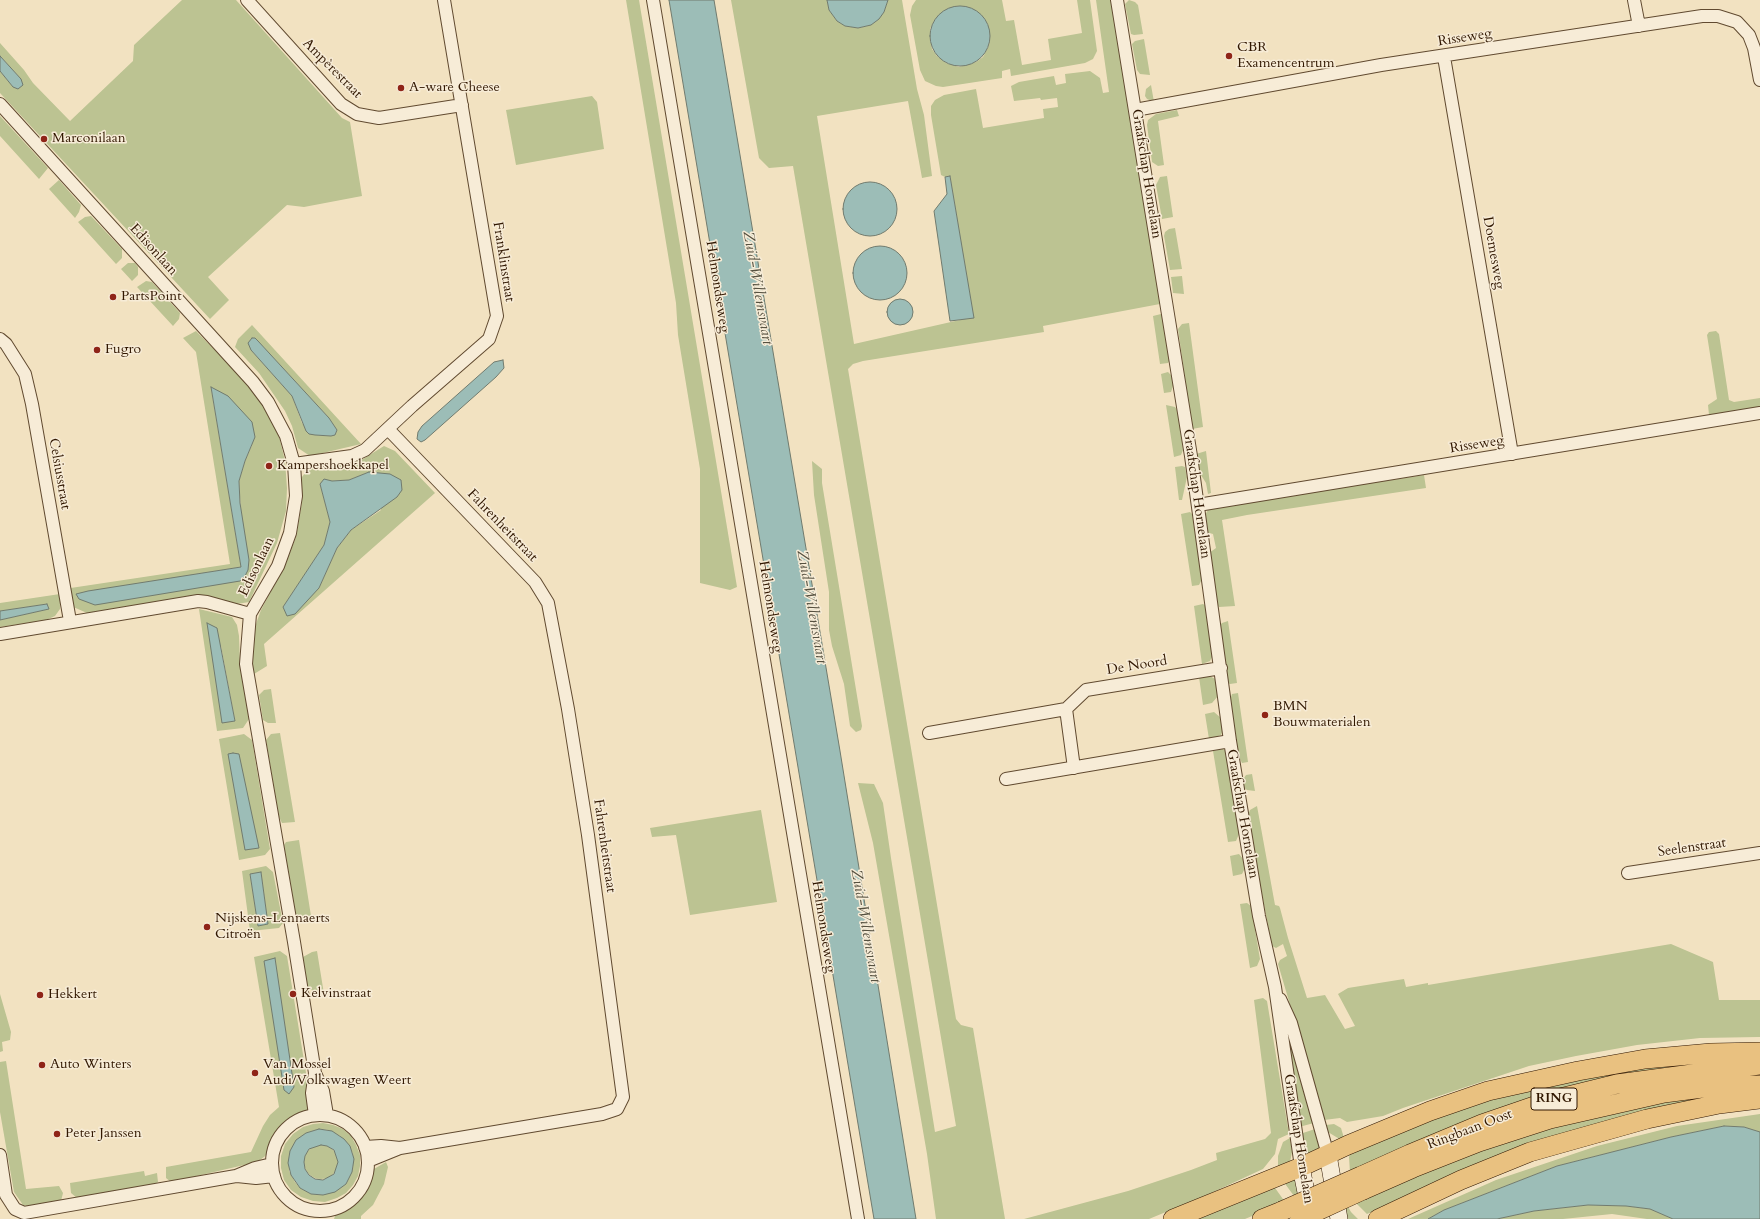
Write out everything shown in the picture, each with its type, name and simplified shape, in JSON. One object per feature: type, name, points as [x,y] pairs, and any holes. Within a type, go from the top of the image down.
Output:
[{"type":"main road","points":[[1173,1219],[1301,1167],[1430,1111],[1488,1091],[1578,1071],[1645,1059],[1711,1053],[1760,1052]]},
{"type":"main road","name":"Ringbaan Oost","points":[[1300,1219],[1410,1154],[1482,1124],[1552,1100],[1617,1084],[1760,1065]]},
{"type":"main road","name":"Ringbaan Oost","points":[[1262,1219],[1362,1183],[1413,1168],[1479,1142],[1550,1119],[1664,1093],[1710,1087],[1760,1085]]},
{"type":"main road","points":[[1378,1219],[1461,1180],[1530,1152],[1647,1119],[1719,1104],[1760,1099]]},
{"type":"street","name":"Ampèrestraat","points":[[247,0],[341,104],[357,114],[379,118],[462,105]]},
{"type":"street","name":"Franklinstraat","points":[[294,464],[352,456],[365,450],[412,406],[489,339],[497,316],[444,0]]},
{"type":"street","name":"Helmondseweg","points":[[653,0],[858,1219]]},
{"type":"street","name":"Graafschap Hornelaan","points":[[1117,0],[1198,505],[1230,741],[1259,916],[1275,987],[1301,1167],[1311,1219]]},
{"type":"street","points":[[1634,0],[1639,26]]},
{"type":"street","name":"Risseweg","points":[[1135,110],[1381,65],[1444,57],[1702,16],[1718,16],[1737,22],[1749,34],[1754,48],[1760,80]]},
{"type":"street","name":"Doemesweg","points":[[1444,57],[1512,454]]},
{"type":"street","name":"Edisonlaan","points":[[0,104],[253,382],[268,402],[286,436],[294,464],[296,496],[290,533],[278,566],[250,614],[246,664],[315,1073],[323,1091],[327,1115]]},
{"type":"street","name":"Celsiusstraat","points":[[0,339],[6,344],[25,374],[32,404],[70,621]]},
{"type":"street","name":"Risseweg","points":[[1198,505],[1760,413]]},
{"type":"street","name":"Fahrenheitstraat","points":[[368,1161],[400,1148],[602,1114],[617,1109],[623,1097],[588,836],[568,709],[548,603],[535,582],[388,429]]},
{"type":"street","points":[[0,634],[70,621],[198,601],[207,602],[250,614]]},
{"type":"street","name":"De Noord","points":[[1066,709],[1086,690],[1220,668]]},
{"type":"street","points":[[929,733],[1066,709],[1074,768]]},
{"type":"street","points":[[1006,779],[1230,741]]},
{"type":"street","name":"Seelenstraat","points":[[1628,873],[1760,853]]},
{"type":"street","name":"Graafschap Hornelaan","points":[[1275,987],[1291,1023],[1328,1154],[1339,1219]]},
{"type":"street","name":"Edisonlaan","points":[[315,1073],[312,1093],[315,1115]]},
{"type":"street","points":[[315,1115],[327,1115],[340,1119],[351,1126],[359,1135],[365,1147],[368,1161],[361,1188],[352,1198],[328,1214],[313,1214],[288,1198],[279,1188],[273,1170],[273,1150],[279,1137],[289,1126],[301,1118],[315,1115]]},
{"type":"street","name":"Fahrenheitstraat","points":[[365,1147],[382,1146],[400,1148]]},
{"type":"street","points":[[0,1155],[6,1195],[15,1209],[24,1213],[236,1176],[256,1178],[273,1170]]},
{"type":"green space","points":[[182,0],[236,0],[342,118],[350,122],[362,196],[304,207],[287,205],[208,277],[229,300],[210,319],[0,93],[0,71],[13,87],[21,79],[0,56],[0,43],[24,70],[33,83],[70,121],[133,61],[134,45]]},
{"type":"green space","points":[[626,0],[639,0],[737,587],[730,590],[700,583],[700,469],[678,335],[676,303]]},
{"type":"green space","points":[[731,0],[827,0],[829,10],[837,21],[845,26],[858,28],[875,22],[884,12],[888,0],[902,0],[917,89],[924,115],[932,176],[922,178],[908,101],[817,116],[854,344],[973,317],[950,176],[945,177],[941,175],[931,115],[931,106],[935,100],[944,95],[976,89],[983,128],[1044,118],[1043,109],[1058,107],[1057,98],[1014,101],[1011,86],[1019,82],[1054,76],[1056,85],[1066,83],[1065,74],[1090,71],[1100,78],[1103,93],[1109,92],[1096,0],[1112,0],[1161,302],[1160,304],[1043,326],[1044,332],[863,361],[853,364],[848,369],[956,1019],[961,1025],[973,1028],[1005,1219],[936,1219],[927,1154],[873,843],[858,783],[874,784],[883,803],[935,1132],[956,1126],[793,166],[769,168],[759,158]]},
{"type":"green space","points":[[916,0],[1002,0],[1006,21],[1014,20],[1022,65],[1051,60],[1048,39],[1082,33],[1077,0],[1090,0],[1097,51],[1093,59],[1085,63],[1011,76],[1010,69],[1002,71],[1002,78],[943,87],[936,86],[925,81],[920,70],[910,15],[912,6]],"holes":[[[956,6],[967,7],[979,13],[987,23],[990,36],[989,45],[983,57],[976,62],[959,67],[946,63],[937,56],[932,49],[930,29],[934,21]]]},
{"type":"green space","points":[[1129,0],[1138,5],[1143,34],[1131,34],[1125,4]]},
{"type":"green space","points":[[1144,39],[1150,75],[1140,74],[1137,70],[1132,44],[1135,41]]},
{"type":"green space","points":[[1151,85],[1154,102],[1147,99],[1145,96],[1146,89]]},
{"type":"green space","points":[[592,96],[597,102],[604,149],[516,165],[506,110]]},
{"type":"green space","points":[[1177,110],[1179,116],[1158,121],[1164,165],[1158,166],[1152,162],[1147,125],[1148,120],[1156,114]]},
{"type":"green space","points":[[0,116],[48,168],[39,179],[0,136]]},
{"type":"green space","points":[[1167,176],[1173,217],[1162,219],[1156,185],[1160,177]]},
{"type":"green space","points":[[59,180],[81,205],[75,218],[49,189]]},
{"type":"green space","points":[[91,216],[122,249],[122,258],[116,264],[78,222],[85,217]]},
{"type":"green space","points":[[1175,228],[1182,269],[1170,270],[1164,236],[1165,232],[1169,229]]},
{"type":"green space","points":[[128,263],[135,263],[138,267],[138,275],[132,281],[121,269]]},
{"type":"green space","points":[[1182,276],[1184,294],[1173,293],[1171,277]]},
{"type":"green space","points":[[146,281],[152,282],[180,313],[179,319],[173,326],[137,287]]},
{"type":"green space","points":[[1163,315],[1170,360],[1168,363],[1160,364],[1153,316]]},
{"type":"green space","points":[[1189,323],[1203,427],[1192,429],[1178,329],[1182,324]]},
{"type":"green space","points":[[252,325],[361,444],[310,456],[298,448],[292,426],[285,411],[259,373],[235,347],[238,339]],"holes":[[[255,338],[329,418],[337,430],[335,435],[331,436],[315,435],[302,423],[292,396],[251,350]]]},
{"type":"green space","points":[[196,331],[247,383],[272,419],[278,432],[285,461],[287,488],[286,511],[277,543],[249,602],[231,605],[203,596],[188,596],[87,613],[71,606],[64,589],[230,564],[196,352],[183,338]],"holes":[[[211,388],[252,445],[239,481],[245,576],[76,594],[241,567]]]},
{"type":"green space","points":[[1716,331],[1719,334],[1729,400],[1734,402],[1760,398],[1760,407],[1709,415],[1708,405],[1717,399],[1707,335],[1709,332]]},
{"type":"green space","points":[[1168,372],[1173,377],[1173,386],[1171,392],[1164,393],[1161,374]]},
{"type":"green space","points":[[1166,405],[1175,407],[1178,411],[1183,450],[1181,455],[1174,457]]},
{"type":"green space","points":[[384,446],[395,451],[435,493],[264,644],[267,666],[254,674],[252,660],[252,635],[261,610],[286,563],[296,537],[302,502],[302,477],[308,469],[363,459]],"holes":[[[369,472],[381,510],[351,530],[337,548],[319,588],[283,607],[324,545],[330,522],[320,484],[332,481],[349,480]]]},
{"type":"green space","points":[[1206,451],[1211,493],[1208,494],[1206,483],[1199,472],[1196,454]]},
{"type":"green space","points":[[812,461],[822,469],[822,483],[862,726],[861,730],[856,732],[850,726],[844,684],[832,646],[829,630],[829,592],[814,495]]},
{"type":"green space","points":[[1175,467],[1185,467],[1187,477],[1182,500],[1179,500]]},
{"type":"green space","points":[[1424,475],[1426,488],[1222,520],[1235,606],[1219,607],[1217,604],[1209,553],[1216,548],[1213,534],[1206,532],[1204,517],[1209,508]]},
{"type":"green space","points":[[1190,512],[1192,514],[1202,579],[1199,585],[1192,586],[1181,514]]},
{"type":"green space","points":[[60,594],[60,609],[55,616],[46,620],[0,627],[0,620],[49,609],[47,604],[0,611],[0,603]]},
{"type":"green space","points":[[1203,604],[1206,606],[1212,657],[1210,661],[1202,664],[1194,606]]},
{"type":"green space","points":[[199,609],[232,617],[237,625],[239,636],[240,662],[249,719],[243,728],[217,731]],"holes":[[[221,646],[235,721],[222,722]]]},
{"type":"green space","points":[[1228,621],[1237,683],[1230,684],[1228,683],[1220,625]]},
{"type":"green space","points":[[1208,675],[1215,679],[1218,696],[1212,703],[1203,705],[1199,677]]},
{"type":"green space","points":[[271,689],[276,723],[268,723],[263,720],[259,695],[264,690]]},
{"type":"green space","points":[[1238,693],[1248,762],[1242,763],[1238,755],[1230,700],[1232,694]]},
{"type":"green space","points":[[1214,712],[1221,718],[1223,730],[1221,735],[1209,739],[1205,714]]},
{"type":"green space","points":[[280,733],[295,822],[282,823],[279,817],[266,740],[271,734]]},
{"type":"green space","points":[[244,734],[252,740],[270,849],[265,855],[239,860],[219,739]]},
{"type":"green space","points":[[1223,749],[1226,751],[1239,834],[1236,841],[1228,842],[1213,751]]},
{"type":"green space","points":[[1252,774],[1255,791],[1247,790],[1243,787],[1242,781],[1246,775]]},
{"type":"green space","points":[[1257,806],[1275,905],[1279,906],[1280,908],[1307,998],[1325,995],[1345,1029],[1355,1026],[1338,994],[1348,988],[1404,979],[1406,987],[1428,983],[1428,985],[1671,944],[1713,962],[1719,1000],[1760,1000],[1760,1037],[1700,1038],[1637,1045],[1576,1056],[1529,1066],[1383,1116],[1347,1122],[1340,1118],[1324,1120],[1278,964],[1280,960],[1287,956],[1283,944],[1276,948],[1272,946],[1247,817],[1250,810]]},
{"type":"green space","points":[[761,810],[777,902],[690,915],[676,835],[652,837],[650,828]]},
{"type":"green space","points":[[299,840],[311,916],[296,916],[284,845],[286,842]]},
{"type":"green space","points":[[1239,854],[1243,859],[1245,868],[1242,874],[1233,876],[1230,856]]},
{"type":"green space","points":[[266,866],[273,872],[283,923],[279,928],[250,931],[242,871]],"holes":[[[261,873],[268,924],[258,926],[250,874]]]},
{"type":"green space","points":[[1247,903],[1251,906],[1260,959],[1257,966],[1250,968],[1240,904]]},
{"type":"green space","points":[[280,951],[287,956],[312,1110],[299,1114],[284,1125],[269,1152],[257,1162],[171,1182],[166,1178],[166,1167],[251,1152],[263,1126],[270,1115],[279,1107],[254,957]]},
{"type":"green space","points":[[317,951],[324,994],[308,989],[303,957]]},
{"type":"green space","points":[[0,994],[11,1032],[10,1040],[2,1042],[3,1051],[0,1052]]},
{"type":"green space","points":[[1263,998],[1267,1001],[1289,1134],[1278,1139],[1275,1154],[1263,1169],[1209,1194],[1149,1219],[1024,1219],[1128,1191],[1217,1160],[1216,1153],[1265,1139],[1271,1133],[1254,1000]]},
{"type":"green space","points":[[1280,1011],[1314,1123],[1299,1127]]},
{"type":"green space","points":[[1710,1056],[1709,1064],[1350,1173],[1349,1157],[1351,1151],[1498,1093]]},
{"type":"green space","points":[[6,1061],[26,1189],[59,1186],[63,1193],[61,1201],[30,1207],[23,1205],[14,1192],[0,1112],[0,1062]]},
{"type":"green space","points":[[1760,1088],[1423,1190],[1367,1214],[1354,1201],[1476,1149],[1611,1107]]},
{"type":"green space","points":[[1760,1114],[1760,1132],[1744,1127],[1724,1126],[1671,1137],[1557,1166],[1444,1210],[1428,1219],[1408,1219],[1496,1180],[1597,1146],[1677,1126]]},
{"type":"green space","points":[[323,1123],[343,1129],[351,1136],[360,1155],[358,1176],[353,1185],[346,1193],[325,1202],[313,1201],[301,1197],[291,1190],[284,1180],[281,1168],[281,1156],[285,1144],[293,1134],[303,1127]],"holes":[[[319,1129],[328,1130],[340,1136],[349,1146],[353,1154],[353,1168],[346,1184],[323,1195],[311,1194],[300,1188],[295,1182],[289,1171],[289,1155],[294,1144],[306,1133]]]},
{"type":"green space","points":[[1334,1124],[1341,1128],[1344,1138],[1341,1140],[1328,1132],[1326,1125]]},
{"type":"green space","points":[[1315,1129],[1321,1155],[1305,1161],[1300,1134]]},
{"type":"green space","points":[[1290,1138],[1292,1152],[1290,1162],[1278,1170],[1278,1156],[1283,1142]]},
{"type":"green space","points":[[318,1145],[324,1145],[328,1146],[335,1152],[338,1162],[337,1169],[331,1176],[324,1179],[318,1179],[314,1178],[307,1172],[304,1165],[304,1159],[305,1155],[311,1148]]},
{"type":"green space","points":[[386,1162],[388,1167],[384,1184],[373,1205],[361,1216],[361,1219],[334,1219],[335,1216],[355,1203],[371,1181],[374,1169]]},
{"type":"green space","points":[[144,1171],[145,1176],[157,1173],[158,1182],[155,1184],[77,1198],[71,1193],[70,1183]]},
{"type":"green space","points":[[1295,1178],[1299,1196],[1294,1196],[1283,1181]]},
{"type":"green space","points":[[1273,1185],[1285,1202],[1245,1219],[1197,1219]]},
{"type":"green space","points":[[1347,1205],[1358,1219],[1344,1219],[1341,1207]]},
{"type":"green space","points":[[1588,1205],[1626,1206],[1650,1209],[1673,1219],[1647,1219],[1612,1214],[1563,1219],[1497,1219],[1534,1211]]},
{"type":"water","name":"Zuid-Willemsvaart","points":[[669,0],[714,0],[840,751],[916,1219],[874,1219]]},
{"type":"water","points":[[827,0],[888,0],[884,12],[879,19],[871,25],[858,28],[845,26],[837,21],[829,10]]},
{"type":"water","points":[[954,6],[966,6],[977,11],[985,19],[990,30],[988,48],[977,61],[966,66],[954,66],[943,61],[935,53],[930,42],[930,30],[935,19],[943,11]]},
{"type":"water","points":[[0,56],[21,79],[23,85],[18,89],[13,87],[0,71]]},
{"type":"water","points":[[950,176],[974,318],[950,321],[934,211],[947,194],[945,177]]},
{"type":"water","points":[[865,182],[875,182],[885,186],[893,194],[897,204],[897,214],[893,224],[885,232],[875,236],[865,236],[855,232],[847,224],[843,214],[843,204],[847,194],[855,186]]},
{"type":"water","points":[[875,246],[885,246],[895,250],[903,258],[907,268],[907,278],[903,288],[895,296],[885,300],[875,300],[865,296],[857,288],[853,278],[853,268],[857,258],[865,250]]},
{"type":"water","points":[[900,299],[909,303],[913,312],[909,321],[900,325],[891,321],[887,312],[891,303]]},
{"type":"water","points":[[252,338],[255,338],[258,341],[329,418],[337,430],[335,435],[315,435],[309,434],[306,431],[292,396],[251,350],[248,343]]},
{"type":"water","points":[[503,360],[504,368],[496,377],[425,440],[421,442],[417,439],[418,432],[422,426],[494,362]]},
{"type":"water","points":[[211,387],[228,396],[252,422],[255,437],[239,481],[240,503],[249,560],[248,570],[245,576],[240,581],[95,605],[79,599],[76,594],[88,591],[241,567]]},
{"type":"water","points":[[369,472],[390,474],[401,480],[402,490],[397,497],[351,530],[337,548],[319,588],[295,614],[287,616],[283,607],[324,545],[330,522],[320,484],[324,479],[332,481],[349,480]]},
{"type":"water","points":[[47,604],[49,609],[0,620],[0,611]]},
{"type":"water","points":[[207,623],[217,628],[235,721],[222,723]]},
{"type":"water","points":[[228,754],[239,754],[259,848],[245,850]]},
{"type":"water","points":[[261,872],[268,924],[258,926],[250,874]]},
{"type":"water","points":[[275,958],[294,1087],[289,1094],[284,1090],[264,961]]},
{"type":"water","points":[[1724,1126],[1744,1127],[1760,1132],[1760,1219],[1673,1219],[1650,1209],[1626,1206],[1588,1205],[1534,1211],[1497,1219],[1428,1219],[1444,1210],[1557,1166],[1671,1137]]},
{"type":"water","points":[[319,1129],[332,1131],[344,1139],[350,1146],[354,1159],[352,1172],[346,1184],[335,1192],[323,1195],[311,1194],[300,1188],[291,1175],[288,1163],[290,1151],[296,1140],[306,1133]],"holes":[[[321,1145],[327,1146],[334,1150],[338,1162],[334,1174],[323,1180],[315,1179],[309,1175],[305,1169],[305,1156],[309,1149]]]},
{"type":"place","name":"CBR Examencentrum","points":[[1229,56]]},
{"type":"place","name":"A-ware Cheese","points":[[401,88]]},
{"type":"place","name":"Marconilaan","points":[[44,139]]},
{"type":"place","name":"PartsPoint","points":[[113,297]]},
{"type":"place","name":"Fugro","points":[[97,350]]},
{"type":"place","name":"Kampershoekkapel","points":[[269,466]]},
{"type":"place","name":"BMN Bouwmaterialen","points":[[1265,715]]},
{"type":"place","name":"Nijskens-Lennaerts Citroën","points":[[207,927]]},
{"type":"place","name":"Kelvinstraat","points":[[293,994]]},
{"type":"place","name":"Hekkert","points":[[40,995]]},
{"type":"place","name":"Auto Winters","points":[[42,1065]]},
{"type":"place","name":"Van Mossel Audi/Volkswagen Weert","points":[[255,1073]]},
{"type":"place","name":"Peter Janssen","points":[[57,1134]]}]
